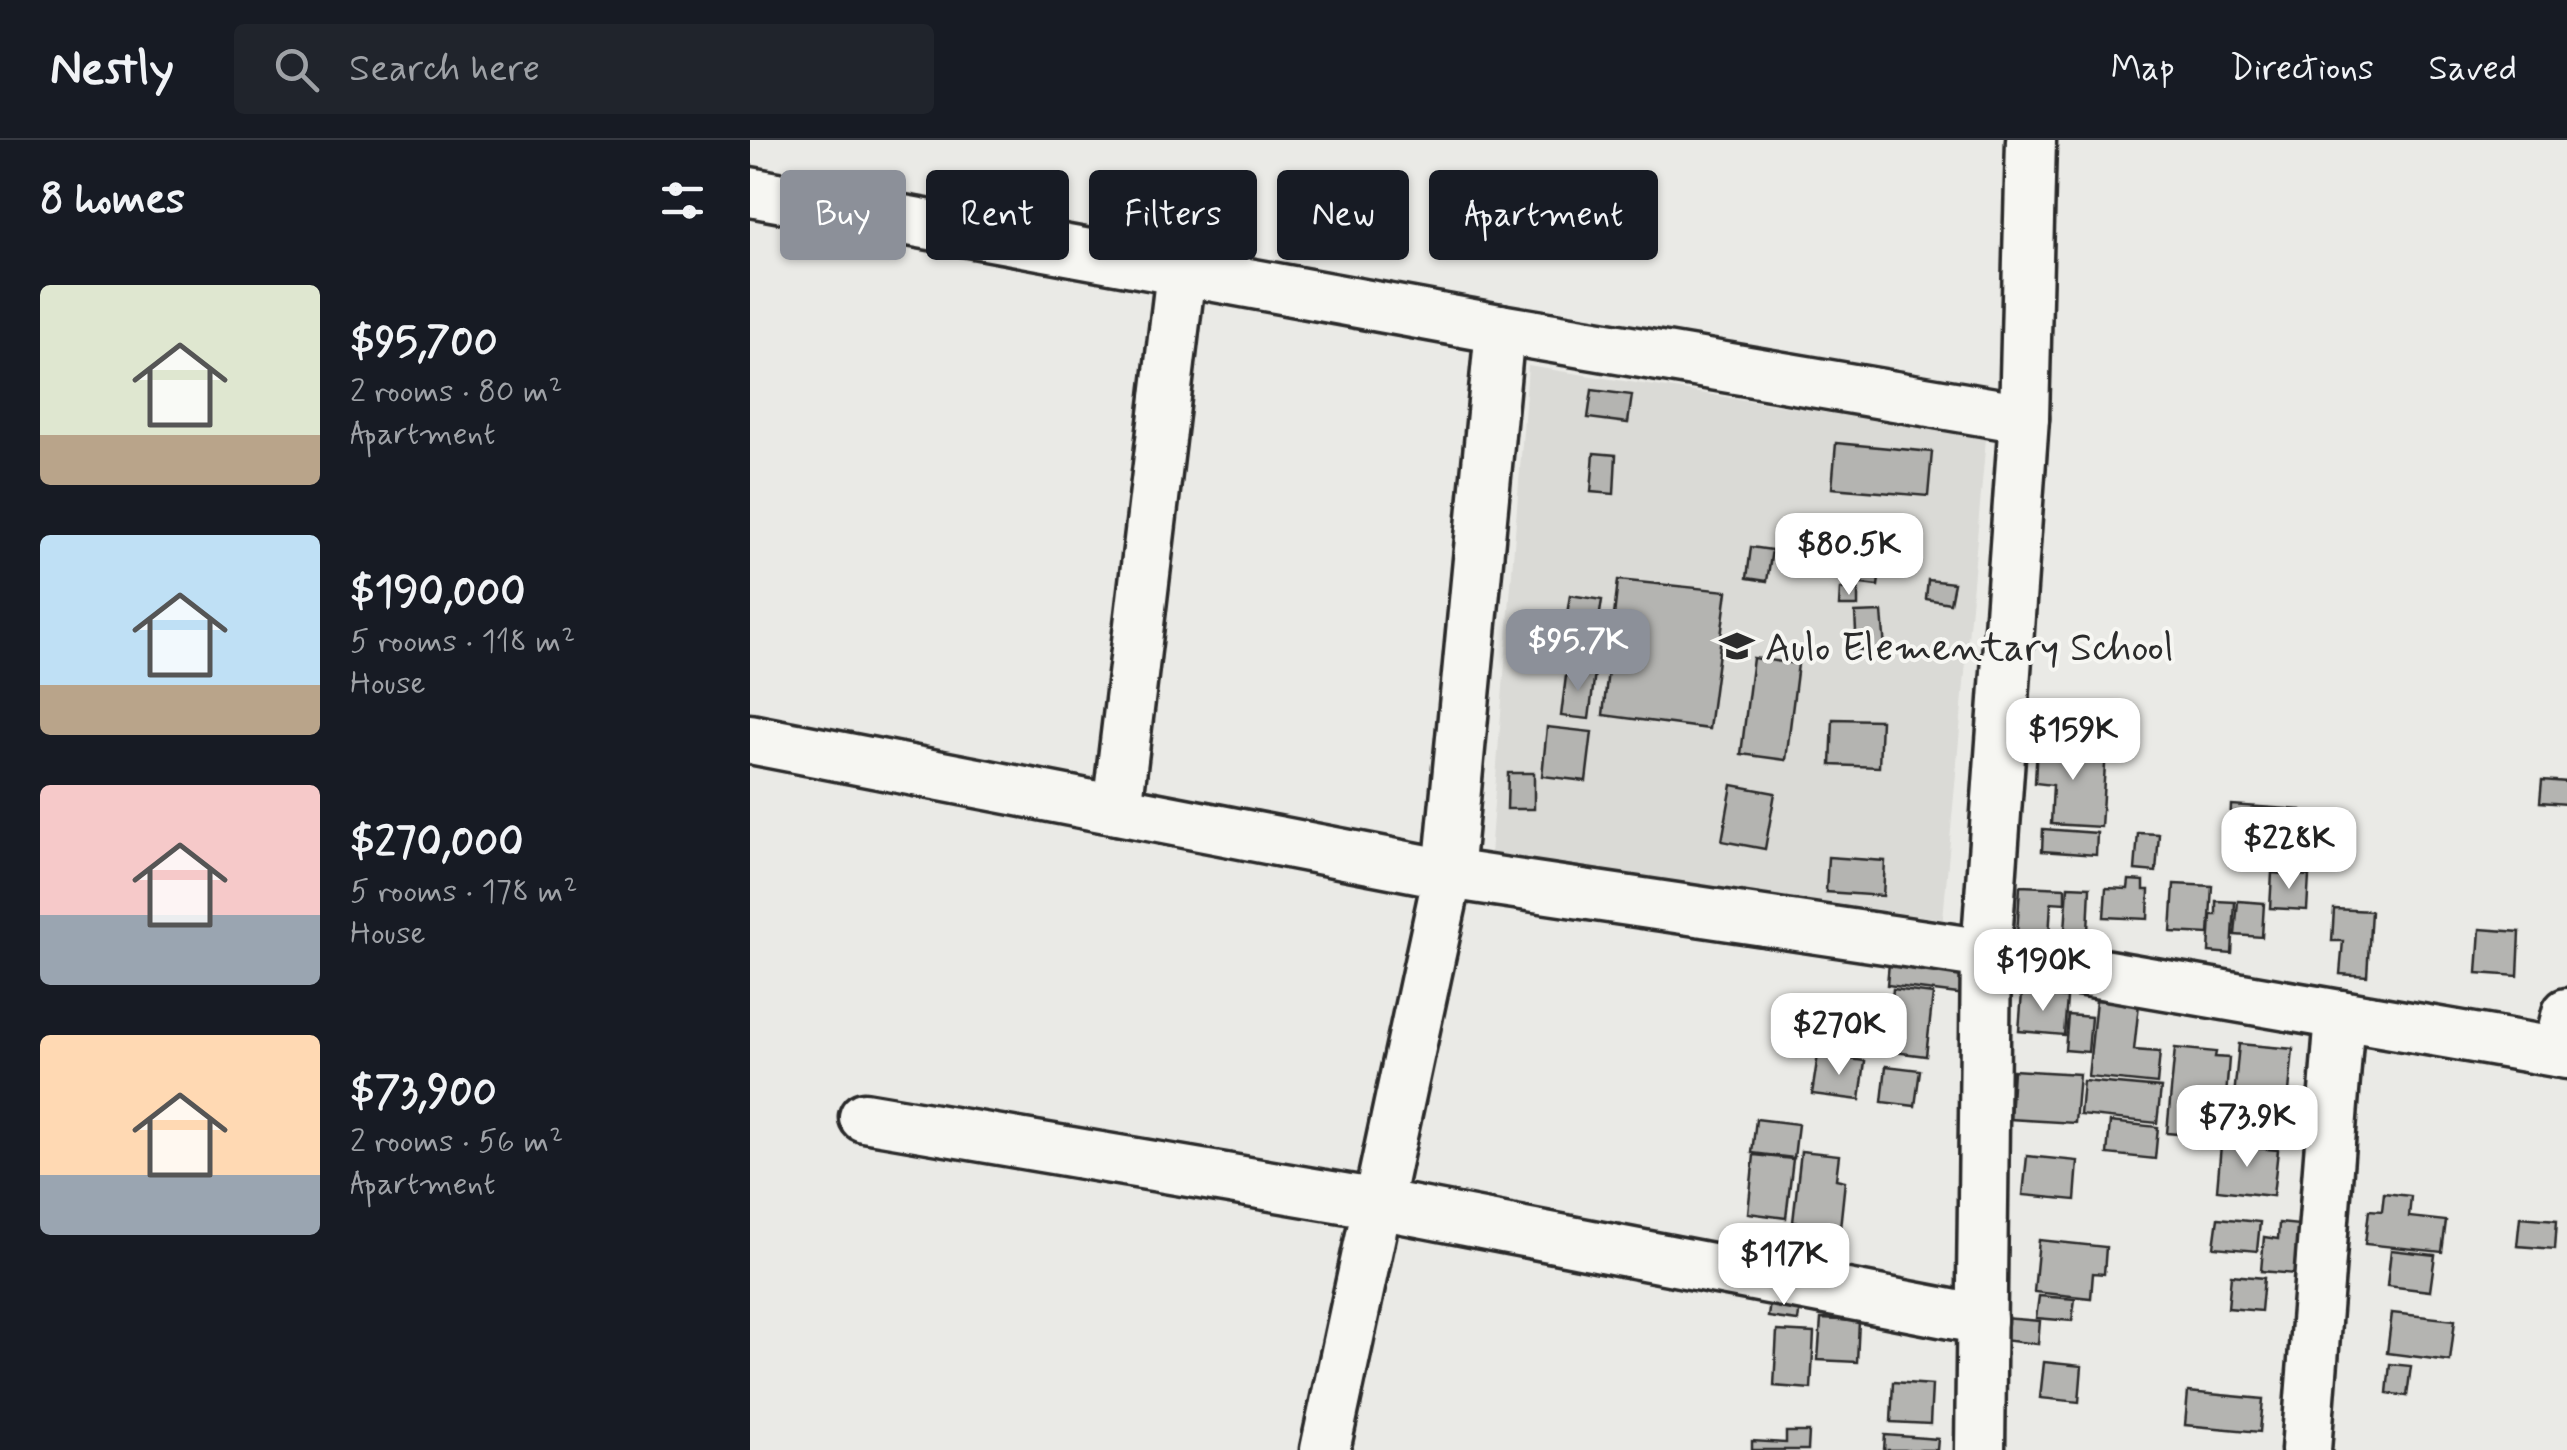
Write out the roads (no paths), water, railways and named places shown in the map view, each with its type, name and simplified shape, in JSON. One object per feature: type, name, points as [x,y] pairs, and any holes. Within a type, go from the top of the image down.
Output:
[{"type":"street","points":[[1980,1450],[1986,954],[2024,418],[2032,140]]},
{"type":"street","points":[[750,192],[1500,329],[2024,418]]},
{"type":"street","points":[[1117,810],[1181,271]]},
{"type":"street","points":[[1325,1450],[1448,874],[1500,329]]},
{"type":"street","points":[[750,739],[1448,874],[1986,954],[2340,1015],[2564,1039]]},
{"type":"street","points":[[2306,1450],[2340,1015]]},
{"type":"street","points":[[864,1117],[1378,1204],[1982,1320]]},
{"type":"place","name":"Aulo Elementary School","points":[[1737,646]]}]
